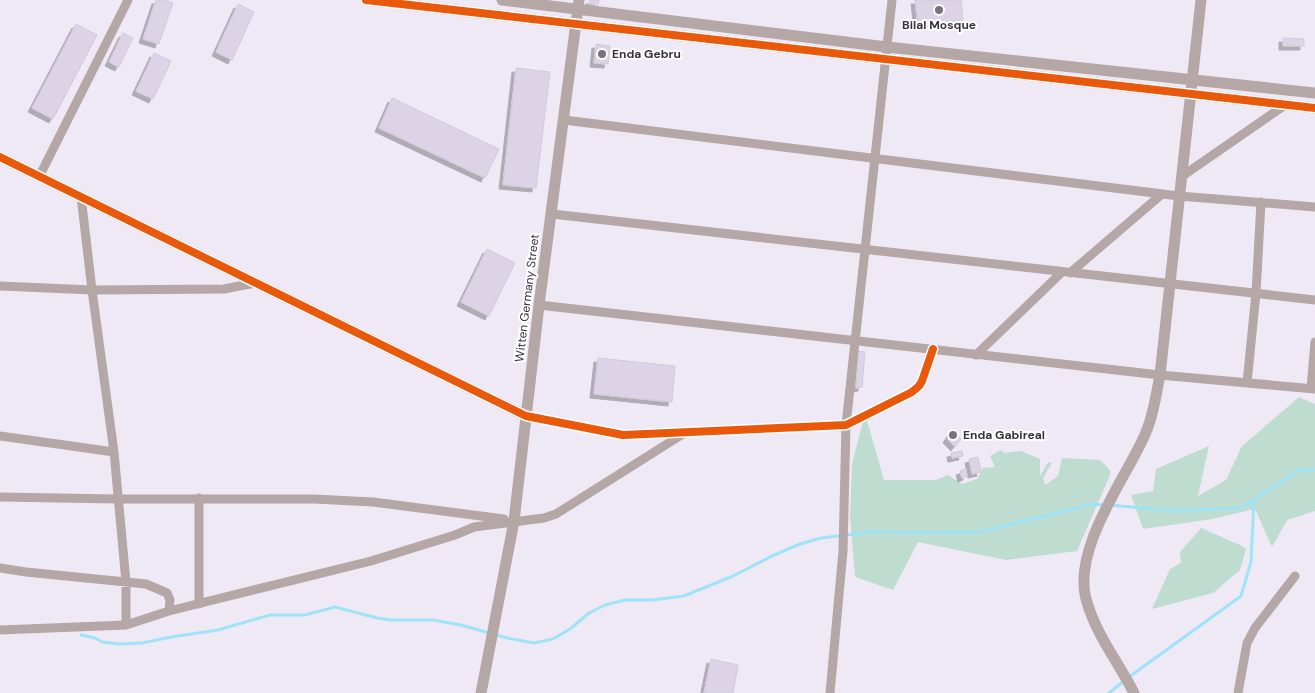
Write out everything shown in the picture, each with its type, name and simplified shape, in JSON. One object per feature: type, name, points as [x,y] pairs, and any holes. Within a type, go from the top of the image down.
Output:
[{"type":"street","points":[[39,176],[128,0]]},
{"type":"street","points":[[366,0],[1315,108]]},
{"type":"street","points":[[502,0],[578,5],[887,46],[1315,93]]},
{"type":"street","points":[[830,693],[843,551],[846,425],[892,0]]},
{"type":"street","points":[[1133,691],[1098,632],[1085,596],[1083,575],[1088,553],[1103,514],[1143,439],[1156,399],[1201,0]]},
{"type":"street","name":"Witten Germany Street","points":[[481,693],[514,521],[578,5]]},
{"type":"street","points":[[1035,76],[1036,63]]},
{"type":"street","points":[[1181,177],[1284,105]]},
{"type":"street","points":[[564,120],[1179,196],[1315,207]]},
{"type":"street","points":[[0,157],[526,416],[623,434],[846,425],[912,392],[919,386],[933,349]]},
{"type":"street","points":[[976,355],[1066,272],[1162,194]]},
{"type":"street","points":[[81,196],[114,452],[126,582],[126,625]]},
{"type":"street","points":[[1247,383],[1256,293],[1261,202]]},
{"type":"street","points":[[552,214],[1315,300]]},
{"type":"street","points":[[0,286],[92,290],[224,288],[255,283]]},
{"type":"street","points":[[540,305],[1160,375],[1313,389],[1315,342]]},
{"type":"street","points":[[0,630],[126,625],[169,611],[371,561],[455,535],[474,526],[544,518],[556,514],[686,432]]},
{"type":"street","points":[[0,436],[114,452]]},
{"type":"street","points":[[0,497],[314,499],[373,502],[514,521]]},
{"type":"street","points":[[199,498],[199,604]]},
{"type":"street","points":[[0,568],[146,584],[167,593],[170,600],[169,611]]},
{"type":"street","points":[[1238,693],[1247,642],[1254,628],[1295,576]]},
{"type":"green space","points":[[1299,397],[1315,404],[1315,511],[1287,520],[1272,547],[1255,509],[1212,519],[1143,529],[1131,495],[1153,491],[1156,469],[1209,446],[1198,496],[1226,480],[1242,446]]},
{"type":"green space","points":[[865,414],[884,480],[936,480],[948,475],[962,484],[977,479],[983,468],[995,467],[990,456],[1001,450],[1004,453],[1021,451],[1040,459],[1040,476],[1048,462],[1052,463],[1043,478],[1045,485],[1058,476],[1062,458],[1100,460],[1110,470],[1110,475],[1077,551],[1006,560],[918,542],[893,590],[855,577],[850,516],[852,464]]},
{"type":"green space","points":[[1201,528],[1246,549],[1240,570],[1213,593],[1152,609],[1170,569],[1181,563],[1180,552]]},
{"type":"building","points":[[156,0],[166,0],[173,3],[159,44],[143,39]]},
{"type":"building","points":[[590,0],[599,0],[598,5],[589,4]]},
{"type":"building","name":"Bilal Mosque","points":[[915,0],[961,0],[963,20],[918,25]]},
{"type":"building","points":[[238,4],[254,12],[232,60],[216,52]]},
{"type":"building","points":[[76,24],[97,35],[53,119],[32,108]]},
{"type":"building","points":[[123,33],[133,38],[119,67],[109,62]]},
{"type":"building","points":[[1283,38],[1304,39],[1304,46],[1283,46]]},
{"type":"building","name":"Enda Gebru","points":[[596,44],[610,46],[608,64],[594,63]]},
{"type":"building","points":[[154,53],[171,61],[153,99],[136,91]]},
{"type":"building","points":[[516,68],[550,72],[536,188],[503,185]]},
{"type":"building","points":[[392,98],[499,149],[485,178],[379,128]]},
{"type":"building","points":[[487,249],[515,263],[489,316],[461,302]]},
{"type":"building","points":[[858,351],[865,352],[862,387],[856,388]]},
{"type":"building","points":[[598,358],[675,366],[672,402],[594,394]]},
{"type":"building","name":"Enda Gabireal","points":[[952,431],[961,439],[955,447],[947,439]]},
{"type":"building","points":[[962,451],[963,456],[952,458],[951,453]]},
{"type":"building","points":[[978,457],[981,472],[972,474],[969,459]]},
{"type":"building","points":[[966,469],[967,476],[962,478],[960,471]]},
{"type":"building","points":[[711,659],[738,665],[733,693],[704,693]]},
{"type":"waterway","points":[[1110,505],[1175,511],[1241,508],[1299,470],[1315,470]]},
{"type":"waterway","points":[[1129,677],[1241,596],[1251,562],[1254,500]]},
{"type":"waterway","points":[[81,635],[95,638],[102,642],[119,644],[142,643],[218,630],[270,615],[305,615],[335,607],[377,618],[433,620],[461,625],[507,638],[534,643],[553,639],[570,629],[589,613],[605,605],[625,600],[652,600],[684,596],[733,576],[800,544],[821,538],[879,531],[902,533],[980,532],[1093,504],[1104,505]]},
{"type":"waterway","points":[[1109,693],[1124,681]]},
{"type":"cycle path","points":[[366,0],[1315,108]]},
{"type":"cycle path","points":[[0,157],[526,416],[623,435],[846,425],[912,392],[919,386],[933,349]]},
{"type":"place","name":"Bilal Mosque","points":[[939,10]]},
{"type":"place","name":"Enda Gebru","points":[[602,54]]},
{"type":"place","name":"Enda Gabireal","points":[[953,435]]}]
